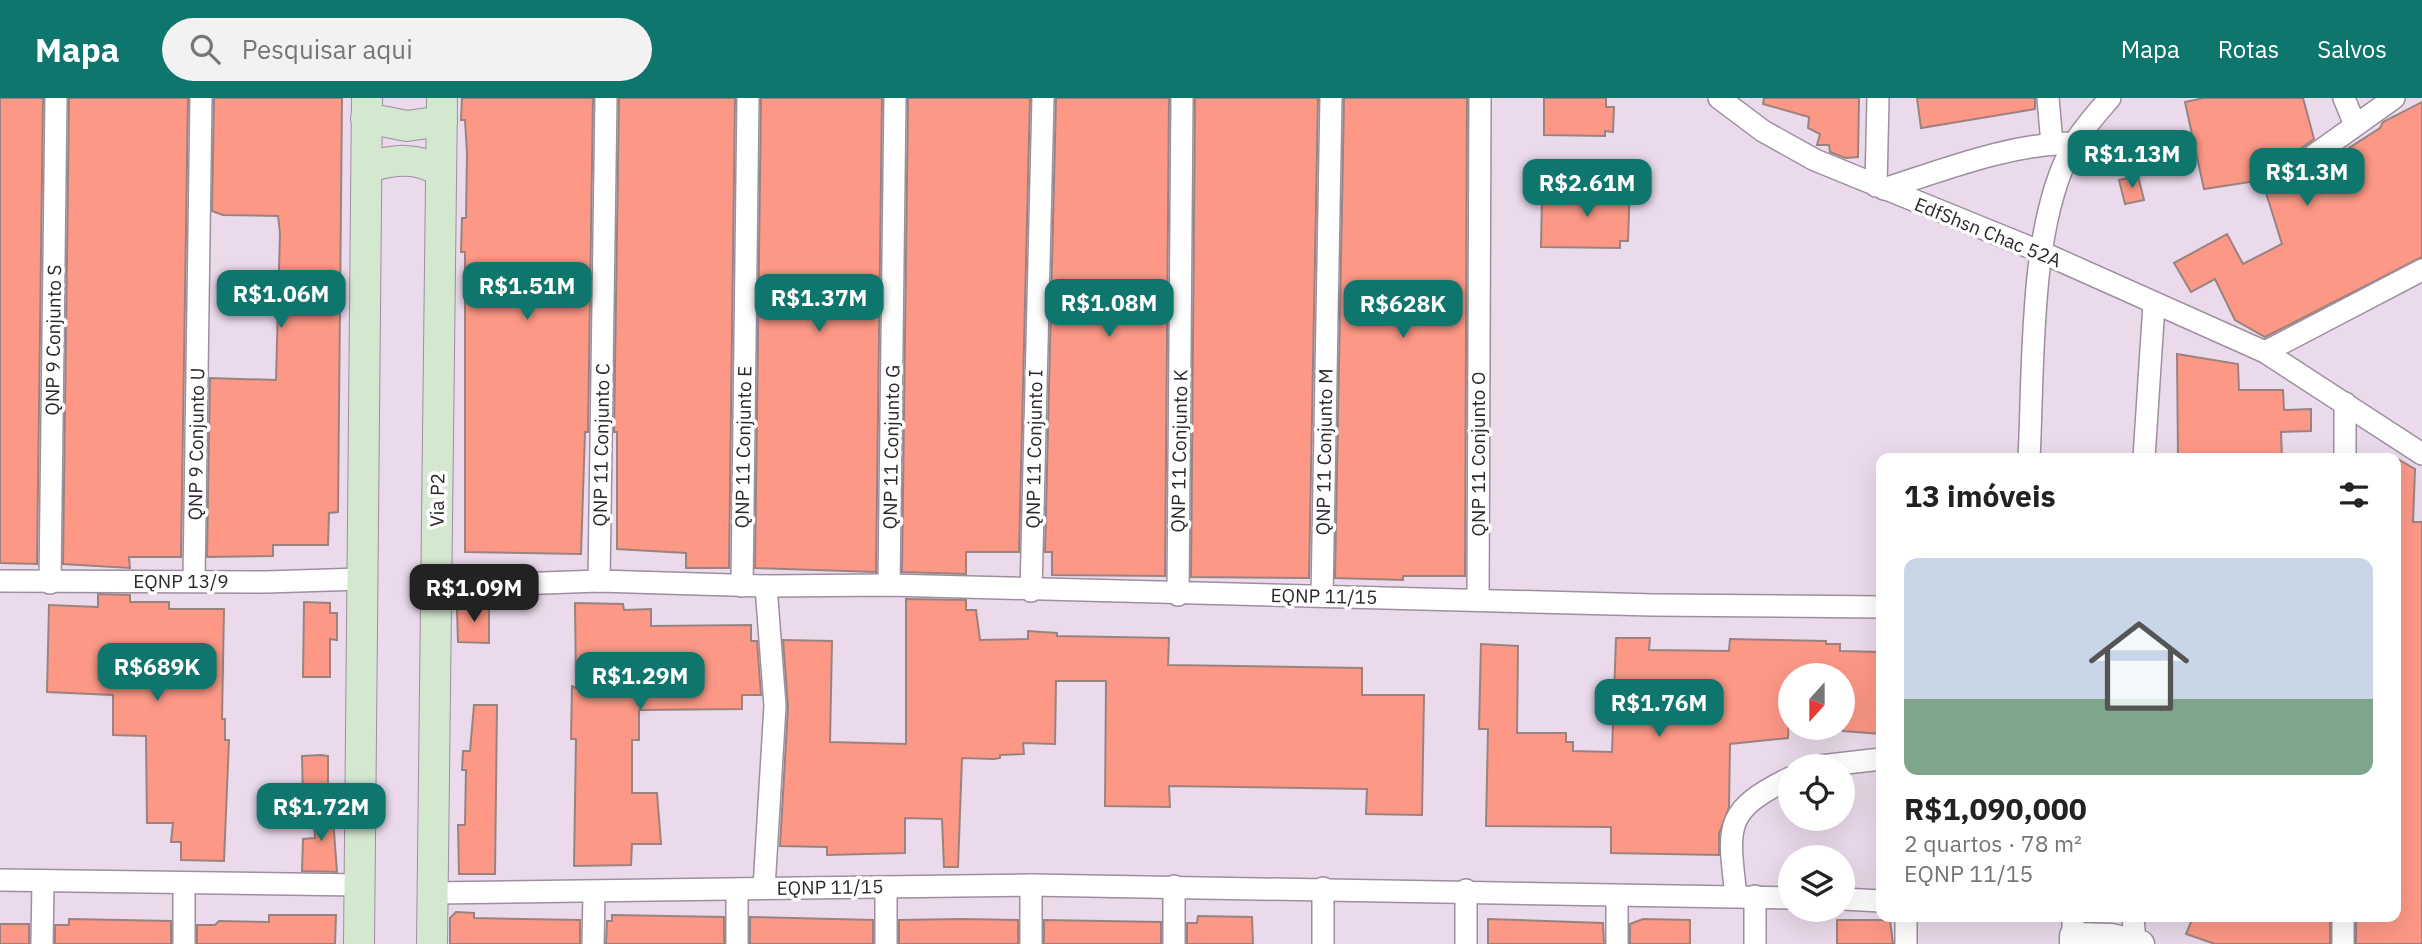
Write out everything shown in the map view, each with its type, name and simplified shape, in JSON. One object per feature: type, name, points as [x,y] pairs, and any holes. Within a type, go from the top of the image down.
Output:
[{"type":"main road","points":[[359,944],[367,108],[407,126],[442,110]]},
{"type":"main road","name":"Via P2","points":[[432,944],[442,110]]},
{"type":"main road","points":[[367,167],[386,162],[419,161],[441,172]]},
{"type":"street","name":"QNP 9 Conjunto S","points":[[50,583],[57,98]]},
{"type":"street","name":"QNP 9 Conjunto U","points":[[194,580],[201,98]]},
{"type":"street","name":"QNP 11 Conjunto C","points":[[599,581],[606,98]]},
{"type":"street","name":"QNP 11 Conjunto E","points":[[741,586],[748,98]]},
{"type":"street","name":"QNP 11 Conjunto G","points":[[889,585],[895,98]]},
{"type":"street","name":"QNP 11 Conjunto I","points":[[1031,591],[1043,98]]},
{"type":"street","name":"QNP 11 Conjunto K","points":[[1178,595],[1182,98]]},
{"type":"street","name":"QNP 11 Conjunto M","points":[[1322,596],[1331,98]]},
{"type":"street","name":"QNP 11 Conjunto O","points":[[1478,600],[1480,98]]},
{"type":"street","name":"EdfShsn Chac 52A","points":[[1719,98],[1763,131],[1815,160],[2041,251],[2265,352],[2422,454]]},
{"type":"street","points":[[1878,98],[1880,187],[1980,158],[2052,144],[2074,144]]},
{"type":"street","points":[[2048,98],[2052,144]]},
{"type":"street","points":[[2029,453],[2041,251],[2057,181],[2074,144],[2110,98]]},
{"type":"street","points":[[2344,98],[2355,125]]},
{"type":"street","points":[[2296,168],[2394,98]]},
{"type":"street","points":[[2265,352],[2422,270]]},
{"type":"street","points":[[2144,453],[2154,304]]},
{"type":"street","points":[[2344,453],[2345,403]]},
{"type":"street","name":"EQNP 13/9","points":[[0,581],[266,582],[361,579]]},
{"type":"street","name":"EQNP 11/15","points":[[436,587],[599,581],[741,586],[889,585],[1178,595],[1876,607]]},
{"type":"street","name":"EQNP 11/15","points":[[764,888],[775,706],[766,586]]},
{"type":"street","points":[[1855,762],[1876,760]]},
{"type":"street","points":[[1755,944],[1746,896],[1732,861],[1736,821],[1750,800],[1778,785]]},
{"type":"street","points":[[0,880],[359,885]]},
{"type":"street","points":[[42,944],[43,881]]},
{"type":"street","points":[[184,883],[184,944]]},
{"type":"street","name":"EQNP 11/15","points":[[433,893],[594,893],[1031,885],[1466,890],[1617,896],[1778,897]]},
{"type":"street","points":[[1031,885],[1031,944]]},
{"type":"street","points":[[1174,886],[1174,944]]},
{"type":"street","points":[[886,887],[886,944]]},
{"type":"street","points":[[1323,888],[1323,944]]},
{"type":"street","points":[[737,889],[737,944]]},
{"type":"street","points":[[1466,890],[1466,944]]},
{"type":"street","points":[[593,944],[594,893]]},
{"type":"street","points":[[1616,944],[1617,896]]},
{"type":"street","points":[[1855,900],[1876,901]]},
{"type":"street","points":[[1906,922],[1906,944]]},
{"type":"street","points":[[2343,922],[2343,944]]},
{"type":"street","points":[[2073,932],[2136,934]]},
{"type":"building","points":[[0,98],[43,98],[37,564],[0,563]]},
{"type":"building","points":[[69,98],[188,98],[181,557],[129,557],[130,568],[63,564]]},
{"type":"building","points":[[214,98],[342,98],[338,512],[329,513],[328,545],[273,545],[273,556],[207,557],[210,378],[276,380],[280,233],[278,216],[223,215],[212,211]]},
{"type":"building","points":[[462,98],[593,98],[588,432],[585,432],[581,554],[465,552],[465,252],[461,252],[462,218],[466,218],[467,153],[465,120],[461,120]]},
{"type":"building","points":[[619,98],[735,98],[729,568],[686,568],[686,553],[617,549],[617,432],[614,432]]},
{"type":"building","points":[[761,98],[882,98],[876,572],[755,568]]},
{"type":"building","points":[[908,98],[1030,98],[1019,552],[966,552],[966,574],[902,572]]},
{"type":"building","points":[[1056,98],[1169,98],[1165,576],[1052,575],[1052,552],[1045,552]]},
{"type":"building","points":[[1195,98],[1318,98],[1309,578],[1191,577]]},
{"type":"building","points":[[1344,98],[1467,98],[1465,576],[1403,576],[1403,580],[1335,578]]},
{"type":"building","points":[[1544,98],[1606,98],[1606,107],[1614,107],[1613,132],[1605,131],[1605,136],[1544,135]]},
{"type":"building","points":[[1764,98],[1859,98],[1858,157],[1845,158],[1830,152],[1829,145],[1817,145],[1820,134],[1808,128],[1809,117],[1763,104]]},
{"type":"building","points":[[1917,98],[2035,98],[2035,109],[1921,128]]},
{"type":"building","points":[[2204,98],[2303,98],[2314,139],[2288,158],[2283,169],[2286,176],[2297,181],[2380,128],[2383,122],[2422,102],[2422,257],[2265,337],[2235,320],[2215,279],[2191,292],[2174,263],[2227,234],[2243,264],[2282,244],[2262,180],[2204,189],[2185,102]]},
{"type":"building","points":[[2138,176],[2144,200],[2125,204],[2119,180]]},
{"type":"building","points":[[1630,184],[1628,241],[1620,241],[1620,248],[1541,247],[1542,197],[1594,198],[1595,185]]},
{"type":"building","points":[[2177,354],[2238,364],[2239,390],[2283,390],[2284,410],[2311,409],[2311,431],[2281,432],[2282,453],[2178,453]]},
{"type":"building","points":[[2401,461],[2415,469],[2413,522],[2422,522],[2422,944],[2356,944],[2356,922],[2401,922]]},
{"type":"building","points":[[98,594],[130,595],[130,602],[169,602],[169,609],[224,609],[222,719],[225,719],[225,740],[229,740],[224,861],[181,860],[181,842],[171,842],[173,823],[147,823],[146,736],[113,735],[113,695],[47,692],[49,605],[98,607]]},
{"type":"building","points":[[906,599],[966,600],[966,610],[976,610],[980,640],[1028,639],[1028,631],[1057,633],[1057,636],[1169,638],[1168,665],[1362,668],[1362,695],[1424,695],[1422,815],[1366,814],[1367,789],[1169,786],[1170,807],[1105,806],[1106,681],[1056,681],[1055,744],[1023,743],[1024,754],[1000,755],[1000,758],[994,759],[962,758],[958,867],[944,867],[942,819],[905,818],[905,853],[827,855],[827,847],[780,846],[788,707],[783,640],[832,641],[830,742],[906,744]]},
{"type":"building","points":[[304,602],[330,603],[330,613],[337,613],[337,640],[330,639],[330,677],[303,677]]},
{"type":"building","points":[[575,603],[623,604],[624,610],[651,609],[651,626],[751,625],[751,641],[757,641],[761,695],[742,695],[742,709],[639,710],[639,740],[632,740],[632,793],[657,793],[661,844],[632,844],[631,865],[574,866],[576,739],[571,739],[572,686],[576,688]]},
{"type":"building","points":[[470,605],[489,605],[489,643],[458,642],[457,610]]},
{"type":"building","points":[[1616,638],[1650,638],[1649,650],[1729,651],[1730,639],[1826,641],[1826,644],[1840,644],[1840,651],[1876,652],[1876,734],[1855,732],[1855,663],[1778,663],[1778,739],[1730,744],[1729,807],[1719,834],[1719,855],[1611,853],[1611,827],[1486,826],[1488,729],[1479,729],[1481,644],[1518,646],[1517,733],[1566,733],[1566,742],[1573,742],[1573,751],[1612,752]]},
{"type":"building","points":[[474,705],[497,705],[495,874],[459,874],[458,825],[465,825],[466,770],[462,770],[463,751],[470,751]]},
{"type":"building","points":[[302,756],[328,756],[328,799],[303,799]]},
{"type":"building","points":[[332,805],[337,872],[302,871],[303,839],[315,838],[313,807]]},
{"type":"building","points":[[456,912],[474,913],[474,918],[580,920],[580,944],[450,944],[450,918]]},
{"type":"building","points":[[269,915],[336,915],[335,944],[197,944],[197,925],[215,925],[219,921],[269,922]]},
{"type":"building","points":[[612,915],[724,917],[724,944],[606,944],[607,921],[612,921]]},
{"type":"building","points":[[1198,916],[1252,917],[1253,944],[1187,944],[1187,923],[1197,923]]},
{"type":"building","points":[[750,917],[873,920],[873,944],[750,944]]},
{"type":"building","points":[[69,919],[171,921],[171,944],[55,944],[55,925],[69,925]]},
{"type":"building","points":[[1488,919],[1603,923],[1604,944],[1488,944]]},
{"type":"building","points":[[1643,919],[1690,920],[1690,944],[1630,944],[1630,924]]},
{"type":"building","points":[[899,920],[1018,920],[1018,944],[899,944]]},
{"type":"building","points":[[1044,920],[1161,922],[1161,944],[1044,944]]},
{"type":"building","points":[[1837,922],[1890,922],[1893,944],[1837,944]]},
{"type":"building","points":[[2191,922],[2330,922],[2330,944],[2215,944],[2186,934]]},
{"type":"building","points":[[0,924],[29,924],[29,944],[0,944]]}]
